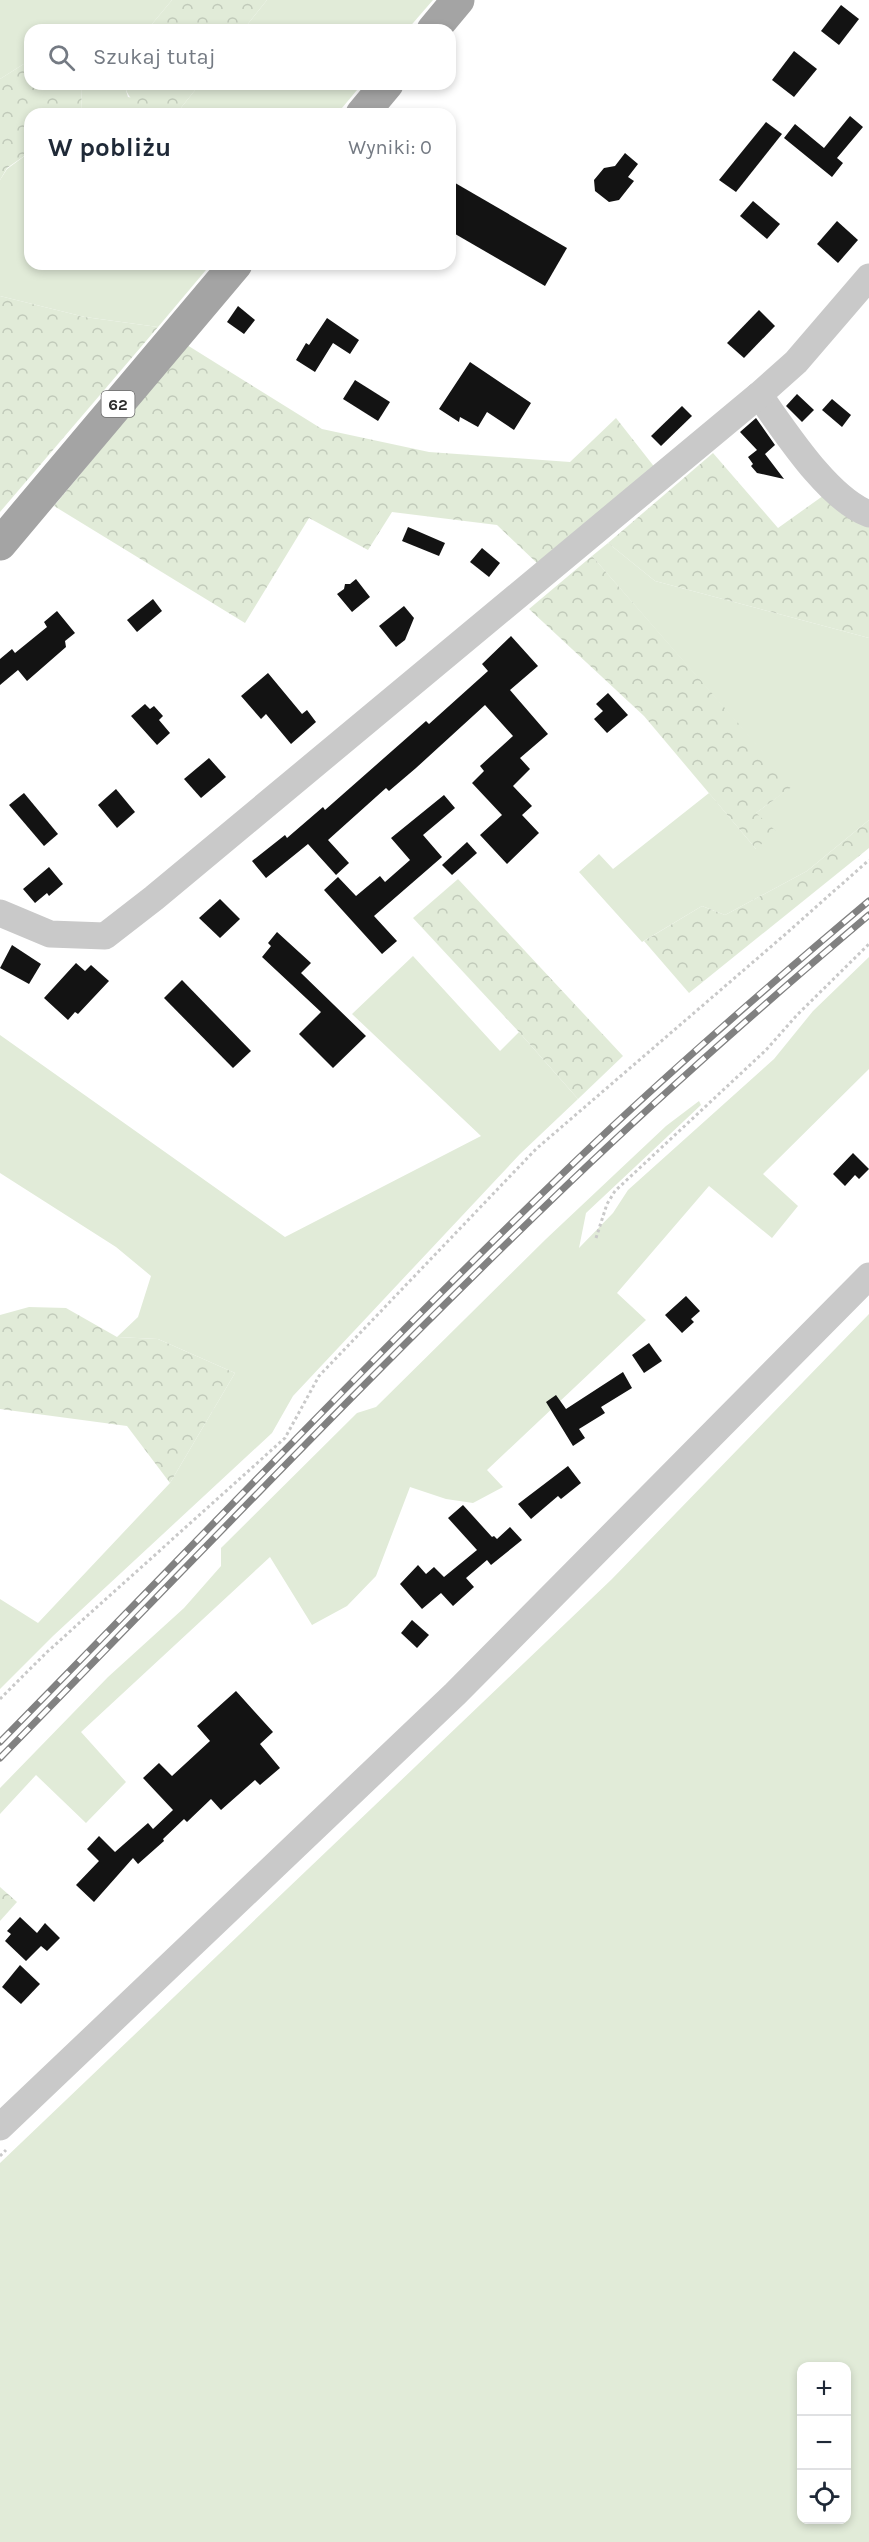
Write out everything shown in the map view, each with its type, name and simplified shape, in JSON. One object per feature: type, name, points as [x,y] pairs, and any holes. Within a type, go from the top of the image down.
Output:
[{"type":"main road","points":[[437,24],[458,0]]},
{"type":"main road","points":[[367,108],[382,90]]},
{"type":"main road","name":"62","points":[[0,544],[231,270]]},
{"type":"street","points":[[0,914],[50,934],[105,936],[154,898],[759,395],[796,363],[869,277]]},
{"type":"street","points":[[759,395],[814,471],[858,510],[869,514]]},
{"type":"street","points":[[0,2127],[455,1694],[869,1276]]},
{"type":"path","points":[[0,1699],[47,1652],[285,1438],[319,1376],[536,1149],[869,860]]},
{"type":"path","points":[[596,1238],[607,1204],[615,1191],[766,1050],[797,1015],[869,944]]},
{"type":"green space","points":[[0,0],[172,0],[152,24],[24,24],[24,64],[0,79]]},
{"type":"green space","points":[[172,0],[267,0],[248,24],[152,24]]},
{"type":"green space","points":[[267,0],[433,0],[412,24],[248,24]]},
{"type":"green space","points":[[24,64],[24,90],[82,90],[81,108],[24,108],[24,156],[7,168],[0,180],[0,79]]},
{"type":"green space","points":[[82,90],[126,90],[128,97],[176,108],[81,108]]},
{"type":"green space","points":[[126,90],[195,90],[181,108],[144,108],[133,101]]},
{"type":"green space","points":[[195,90],[357,90],[342,108],[181,108]]},
{"type":"green space","points":[[24,156],[24,270],[206,270],[158,327],[85,317],[0,296],[0,180],[7,169]]},
{"type":"green space","points":[[0,296],[85,317],[158,327],[0,512]]},
{"type":"green space","points":[[187,345],[322,429],[429,452],[570,462],[616,418],[656,469],[539,565],[497,525],[392,512],[368,550],[309,518],[245,623],[54,506]]},
{"type":"green space","points":[[713,453],[778,528],[827,493],[869,524],[869,638],[655,581],[608,543]]},
{"type":"green space","points":[[608,543],[655,581],[869,638],[869,820],[807,871],[725,915],[702,906],[642,942],[579,872],[599,854],[613,869],[709,793],[756,849],[756,813],[792,786],[592,556]]},
{"type":"green space","points":[[592,556],[793,786],[756,813],[776,831],[756,849],[644,716],[529,609]]},
{"type":"green space","points":[[869,820],[869,848],[689,993],[644,941],[702,906],[725,915],[807,871]]},
{"type":"green space","points":[[458,879],[623,1056],[578,1099],[413,918]]},
{"type":"green space","points":[[413,956],[500,1051],[519,1032],[578,1099],[520,1154],[293,1396],[272,1433],[53,1636],[0,1689],[0,1599],[38,1623],[170,1483],[235,1373],[158,1339],[117,1337],[138,1317],[151,1276],[116,1247],[0,1173],[0,1035],[285,1237],[481,1136],[352,1014]]},
{"type":"green space","points":[[869,957],[869,1069],[763,1174],[798,1206],[772,1238],[709,1186],[617,1293],[646,1320],[487,1470],[503,1487],[473,1503],[446,1499],[410,1487],[376,1576],[347,1606],[312,1625],[270,1557],[81,1732],[126,1782],[86,1823],[36,1775],[0,1814],[0,1788],[108,1677],[184,1608],[221,1566],[221,1548],[357,1413],[376,1407],[546,1239],[666,1126],[699,1101],[701,1105],[586,1213],[579,1248],[613,1213],[628,1190],[774,1059],[813,1011]]},
{"type":"green space","points":[[29,1307],[66,1308],[117,1337],[158,1339],[235,1373],[170,1483],[127,1426],[0,1409],[0,1315]]},
{"type":"green space","points":[[869,1314],[869,2542],[0,2542],[0,2163],[612,1579]]},
{"type":"green space","points":[[0,1887],[17,1902],[0,1921]]},
{"type":"building","points":[[841,5],[859,19],[839,45],[821,31]]},
{"type":"building","points":[[794,51],[817,69],[794,97],[772,80]]},
{"type":"building","points":[[850,116],[863,127],[837,158],[843,163],[832,177],[784,138],[795,124],[824,148]]},
{"type":"building","points":[[766,122],[782,134],[736,192],[719,180]]},
{"type":"building","points":[[625,153],[638,164],[628,177],[634,181],[619,200],[609,202],[595,191],[594,180],[604,168],[615,166]]},
{"type":"building","points":[[456,183],[567,248],[545,286],[456,234]]},
{"type":"building","points":[[753,201],[780,224],[767,239],[740,216]]},
{"type":"building","points":[[837,221],[858,240],[838,263],[817,244]]},
{"type":"building","points":[[238,306],[255,320],[244,334],[227,322]]},
{"type":"building","points":[[759,310],[775,326],[744,358],[727,343]]},
{"type":"building","points":[[327,318],[359,340],[350,354],[333,343],[315,372],[296,360],[306,343],[309,345]]},
{"type":"building","points":[[470,362],[531,403],[514,430],[487,412],[478,427],[460,417],[459,422],[439,409]]},
{"type":"building","points":[[355,380],[390,402],[378,421],[343,399]]},
{"type":"building","points":[[797,394],[814,410],[802,422],[786,406]]},
{"type":"building","points":[[832,399],[851,415],[842,427],[822,410]]},
{"type":"building","points":[[682,406],[692,416],[661,446],[651,436]]},
{"type":"building","points":[[756,418],[775,445],[765,454],[784,479],[757,473],[751,466],[753,464],[748,457],[757,450],[740,432]]},
{"type":"building","points":[[408,527],[445,543],[439,556],[402,541]]},
{"type":"building","points":[[482,548],[500,563],[489,577],[470,562]]},
{"type":"building","points":[[356,579],[370,597],[352,612],[337,594],[344,589],[345,584],[350,584]]},
{"type":"building","points":[[153,599],[162,611],[137,632],[127,620]]},
{"type":"building","points":[[404,606],[414,618],[405,640],[396,647],[379,626]]},
{"type":"building","points":[[57,611],[75,633],[65,641],[66,647],[27,681],[18,670],[0,685],[0,659],[12,649],[15,653],[47,627],[44,622]]},
{"type":"building","points":[[511,636],[538,666],[510,690],[548,734],[520,758],[530,769],[513,786],[532,806],[522,815],[539,833],[507,864],[480,835],[502,815],[472,783],[484,771],[480,766],[513,736],[485,705],[416,768],[389,791],[386,788],[328,840],[349,863],[336,875],[308,844],[266,878],[252,861],[285,835],[287,838],[323,807],[325,810],[426,721],[429,724],[488,671],[482,664]]},
{"type":"building","points":[[268,673],[302,714],[307,710],[316,722],[291,744],[266,714],[261,719],[241,696]]},
{"type":"building","points":[[608,693],[628,715],[607,733],[594,719],[603,711],[596,704]]},
{"type":"building","points":[[145,704],[150,709],[154,706],[163,716],[159,720],[170,733],[157,745],[131,716]]},
{"type":"building","points":[[209,758],[226,777],[201,798],[184,779]]},
{"type":"building","points":[[116,789],[135,812],[117,828],[98,805]]},
{"type":"building","points":[[24,793],[58,834],[44,846],[9,805]]},
{"type":"building","points":[[444,795],[455,808],[423,835],[442,857],[374,916],[397,941],[382,954],[324,890],[338,877],[356,896],[380,876],[385,882],[410,860],[391,838]]},
{"type":"building","points":[[467,842],[477,853],[452,875],[442,865]]},
{"type":"building","points":[[49,867],[63,884],[49,896],[47,893],[35,903],[23,889]]},
{"type":"building","points":[[220,899],[240,919],[220,938],[199,918]]},
{"type":"building","points":[[277,932],[311,963],[301,973],[366,1036],[333,1068],[299,1034],[321,1012],[262,957],[271,946],[268,943]]},
{"type":"building","points":[[12,945],[41,964],[29,984],[0,968]]},
{"type":"building","points":[[76,963],[85,971],[91,965],[109,981],[78,1014],[75,1012],[68,1020],[44,998]]},
{"type":"building","points":[[182,980],[251,1051],[233,1068],[164,998]]},
{"type":"building","points":[[853,1153],[869,1169],[859,1179],[855,1175],[845,1186],[833,1174]]},
{"type":"building","points":[[686,1296],[700,1311],[691,1319],[694,1322],[682,1333],[665,1315]]},
{"type":"building","points":[[649,1343],[662,1361],[644,1373],[632,1355]]},
{"type":"building","points":[[623,1372],[632,1388],[601,1407],[605,1413],[579,1429],[585,1438],[573,1446],[546,1402],[556,1395],[566,1409]]},
{"type":"building","points":[[568,1466],[581,1483],[561,1499],[558,1496],[531,1519],[518,1504]]},
{"type":"building","points":[[463,1505],[492,1537],[497,1539],[510,1527],[522,1540],[491,1565],[487,1560],[466,1578],[474,1587],[453,1606],[441,1593],[422,1609],[400,1584],[418,1565],[426,1574],[434,1567],[444,1577],[477,1550],[448,1518]]},
{"type":"building","points":[[412,1620],[429,1635],[417,1648],[401,1633]]},
{"type":"building","points":[[236,1691],[273,1732],[260,1744],[280,1768],[260,1785],[255,1780],[221,1810],[211,1799],[187,1822],[184,1819],[138,1864],[133,1858],[94,1902],[76,1885],[99,1861],[87,1849],[99,1836],[115,1852],[148,1823],[153,1829],[173,1810],[143,1778],[159,1763],[172,1776],[210,1741],[197,1726]]},
{"type":"building","points":[[20,1917],[37,1933],[45,1923],[60,1938],[47,1951],[41,1946],[26,1961],[5,1941],[11,1934],[7,1931]]},
{"type":"building","points":[[20,1965],[40,1984],[21,2004],[2,1987]]},
{"type":"railway","points":[[0,1742],[345,1389],[556,1180],[710,1038],[869,901]]},
{"type":"railway","points":[[0,1758],[280,1470],[493,1257],[677,1083],[869,915]]}]
